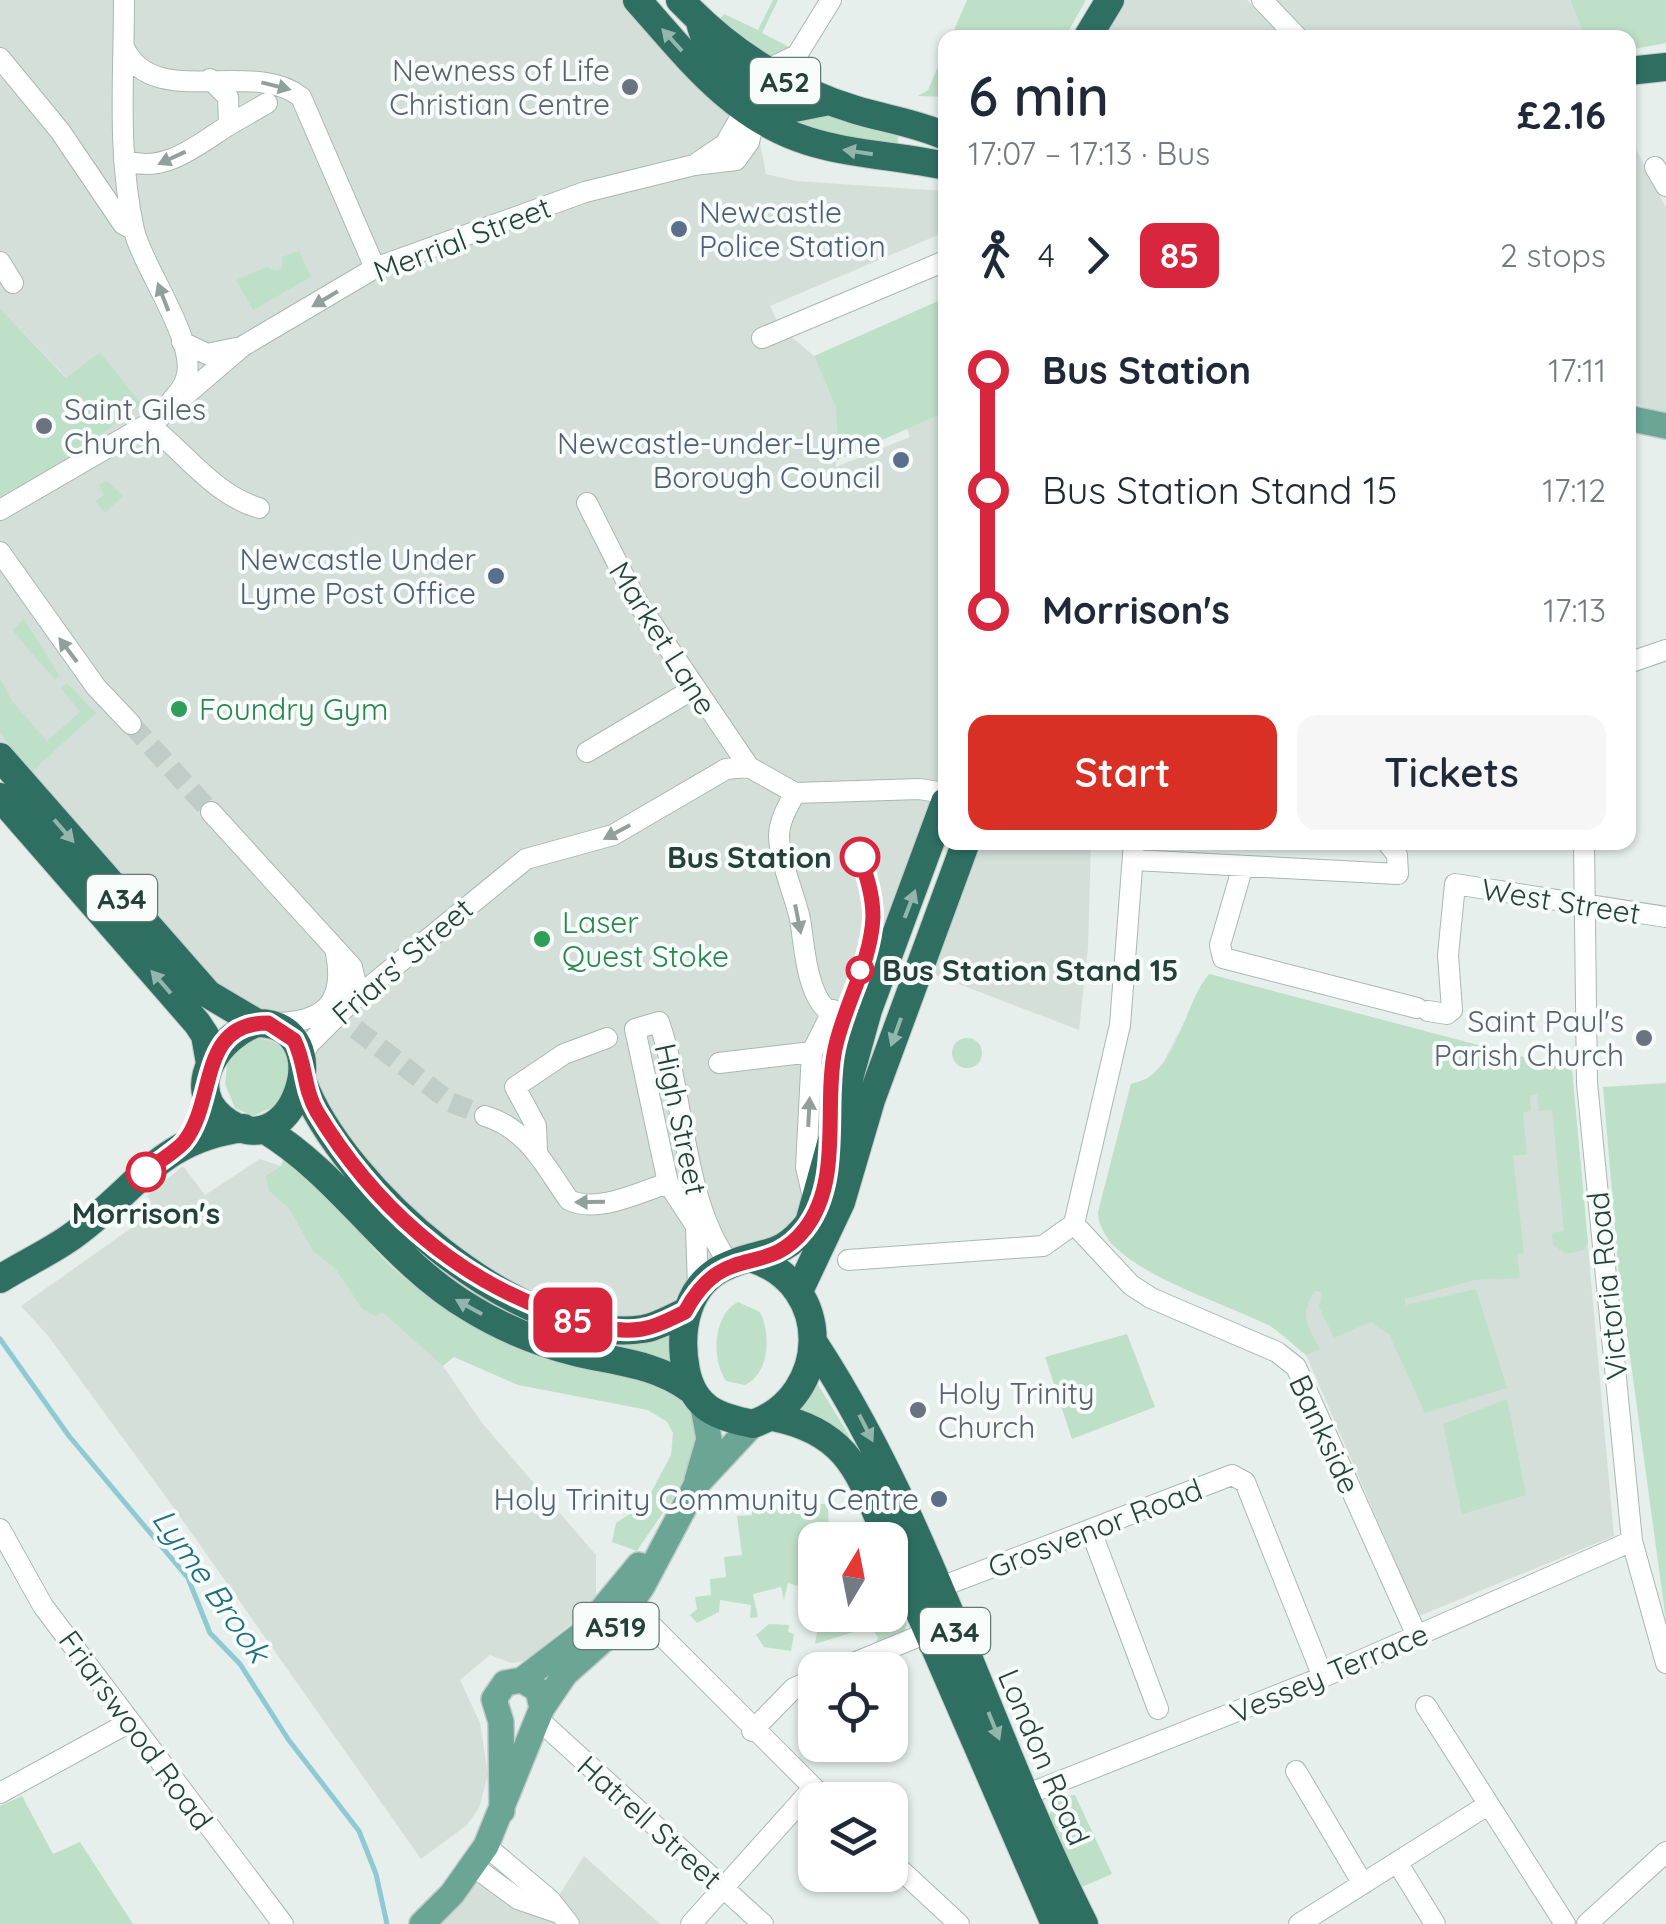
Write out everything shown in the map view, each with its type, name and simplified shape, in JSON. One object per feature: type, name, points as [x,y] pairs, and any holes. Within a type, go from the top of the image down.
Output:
[{"type":"highway","name":"A52","points":[[637,0],[708,79],[760,128],[837,148],[938,165]]},
{"type":"highway","name":"A52","points":[[690,10],[766,70],[820,97],[938,134]]},
{"type":"highway","points":[[690,10],[707,49],[751,94],[760,128],[820,97]]},
{"type":"highway","name":"A52","points":[[884,117],[938,118]]},
{"type":"highway","name":"A34","points":[[0,757],[208,994],[263,1023]]},
{"type":"highway","name":"A34","points":[[0,797],[197,1023],[205,1035],[209,1074]]},
{"type":"highway","points":[[696,1398],[683,1354],[685,1312],[698,1287],[742,1262],[786,1249],[816,1209],[868,1010],[938,821]]},
{"type":"highway","points":[[742,1262],[784,1272],[799,1291],[842,1202],[871,1100],[963,850]]},
{"type":"highway","points":[[183,1143],[202,1110],[209,1074],[231,1033],[263,1023],[286,1032],[339,1143],[408,1225],[486,1284],[603,1327],[642,1329],[685,1312]]},
{"type":"highway","points":[[0,1279],[69,1238],[183,1143],[212,1132],[254,1129],[287,1114],[302,1070]]},
{"type":"highway","points":[[209,1074],[215,1112],[254,1129]]},
{"type":"highway","name":"A34","points":[[254,1129],[310,1160],[401,1258],[474,1311],[575,1352],[650,1367],[722,1417],[763,1421]]},
{"type":"highway","name":"A34","points":[[799,1291],[815,1345]]},
{"type":"highway","points":[[763,1421],[798,1391],[815,1345]]},
{"type":"highway","name":"London Road","points":[[815,1345],[862,1418],[938,1588],[1023,1796],[1084,1924]]},
{"type":"highway","name":"London Road","points":[[763,1421],[822,1432],[851,1457],[880,1522]]},
{"type":"highway","name":"London Road","points":[[908,1586],[1054,1924]]},
{"type":"main road","name":"A519","points":[[696,1398],[709,1438],[696,1485]]},
{"type":"main road","name":"A519","points":[[422,1924],[480,1856],[538,1717],[564,1674],[611,1634],[631,1605],[696,1485],[763,1421]]},
{"type":"main road","name":"A519","points":[[502,1811],[501,1722],[494,1709],[495,1694],[509,1681],[522,1680],[582,1634],[669,1530]]},
{"type":"main road","points":[[501,1722],[517,1728],[538,1717],[538,1690],[522,1680]]},
{"type":"street","points":[[124,0],[120,64],[125,166],[134,230],[182,342],[186,381],[154,420],[201,472],[246,504],[259,508]]},
{"type":"street","points":[[766,70],[780,67],[804,46],[831,0]]},
{"type":"street","points":[[1262,0],[1290,30]]},
{"type":"street","points":[[804,46],[801,70],[820,97]]},
{"type":"street","points":[[124,47],[138,69],[160,79],[272,83],[302,96],[375,268]]},
{"type":"street","points":[[0,58],[95,179],[123,224],[134,230]]},
{"type":"street","points":[[0,92],[18,79]]},
{"type":"street","points":[[125,112],[136,93],[160,79]]},
{"type":"street","points":[[694,165],[724,122],[722,107],[708,79]]},
{"type":"street","points":[[210,80],[228,97],[229,125]]},
{"type":"street","points":[[95,179],[108,186],[125,166],[164,164],[268,104]]},
{"type":"street","name":"Merrial Street","points":[[0,510],[154,420],[243,346],[375,268],[585,192],[694,165],[724,144],[739,120],[760,128]]},
{"type":"street","points":[[0,262],[13,283]]},
{"type":"street","points":[[762,338],[938,264]]},
{"type":"street","name":"Merrial Street","points":[[182,342],[207,354],[243,346]]},
{"type":"street","name":"Market Lane","points":[[587,503],[636,600],[749,767]]},
{"type":"street","points":[[0,552],[72,656],[131,724]]},
{"type":"street","points":[[1636,660],[1666,650]]},
{"type":"street","points":[[587,752],[695,688]]},
{"type":"street","points":[[749,767],[795,792],[938,792]]},
{"type":"street","name":"Friars' Street","points":[[302,1070],[309,1044],[348,1015],[526,859],[612,835],[726,770],[749,767]]},
{"type":"street","points":[[795,792],[779,839],[800,920],[808,982],[816,998],[834,1010],[858,1015],[868,1010]]},
{"type":"street","points":[[211,812],[346,960],[356,977],[348,1015]]},
{"type":"street","points":[[848,1260],[893,1265],[1043,1246],[1074,1224],[1114,1069],[1134,851],[1242,868],[1398,874],[1394,850]]},
{"type":"street","name":"Victoria Road","points":[[1584,850],[1587,1083],[1632,1541],[1666,1663]]},
{"type":"street","name":"West Street","points":[[1242,868],[1220,945],[1223,958],[1448,1014],[1452,1010],[1448,955],[1455,884],[1666,917]]},
{"type":"street","name":"Friars' Street","points":[[263,1023],[305,1021],[334,1000],[341,980],[336,953]]},
{"type":"street","points":[[816,1209],[806,1167],[812,1052],[834,1010]]},
{"type":"street","name":"High Street","points":[[698,1287],[696,1226],[668,1183],[635,1029],[659,1022],[675,1068],[702,1213],[742,1262]]},
{"type":"street","points":[[537,1151],[536,1126],[515,1087],[564,1054],[608,1038]]},
{"type":"street","points":[[718,1063],[812,1052]]},
{"type":"street","points":[[485,1116],[510,1126],[537,1151],[569,1200],[577,1204],[598,1204],[668,1183]]},
{"type":"street","name":"Bankside","points":[[1074,1224],[1141,1291],[1277,1352],[1296,1367],[1411,1638]]},
{"type":"street","name":"Grosvenor Road","points":[[938,1588],[1223,1478],[1244,1477],[1323,1677]]},
{"type":"street","name":"Friarswood Road","points":[[0,1529],[7,1558],[282,1924]]},
{"type":"street","points":[[1091,1531],[1158,1709]]},
{"type":"street","name":"Vessey Terrace","points":[[1023,1796],[1323,1677],[1632,1541]]},
{"type":"street","points":[[631,1605],[806,1782]]},
{"type":"street","points":[[880,1652],[928,1632]]},
{"type":"street","points":[[752,1731],[798,1686]]},
{"type":"street","points":[[1426,1706],[1486,1806],[1565,1924]]},
{"type":"street","name":"Hatrell Street","points":[[538,1717],[763,1924]]},
{"type":"street","points":[[0,1793],[130,1722]]},
{"type":"street","points":[[1296,1771],[1362,1884]]},
{"type":"street","points":[[1299,1924],[1486,1806]]},
{"type":"street","points":[[691,1924],[798,1815]]},
{"type":"street","points":[[1587,1924],[1666,1852]]},
{"type":"street","points":[[480,1856],[518,1899],[562,1918]]},
{"type":"street","points":[[1397,1862],[1435,1924]]},
{"type":"street","points":[[908,1877],[959,1924]]},
{"type":"shaded area","points":[[0,0],[637,0],[755,116],[766,174],[796,181],[938,191],[938,235],[770,306],[780,327],[814,356],[836,408],[836,467],[910,437],[905,424],[938,410],[938,824],[809,1223],[730,1264],[685,1312],[619,1329],[441,1255],[243,1018],[0,757],[0,497],[77,454],[140,404],[124,384],[67,378],[0,308]]},
{"type":"shaded area","points":[[1123,0],[1247,0],[1277,30],[1109,30]]},
{"type":"shaded area","points":[[1274,0],[1570,0],[1582,30],[1304,30]]},
{"type":"shaded area","points":[[1636,149],[1666,208],[1666,414],[1636,404]]},
{"type":"shaded area","points":[[975,850],[1091,850],[1088,948],[1079,1030],[930,973]]},
{"type":"shaded area","points":[[1209,974],[1572,1070],[1614,1536],[1419,1616],[1306,1355],[1273,1327],[1187,1290],[1129,1259],[1109,1242],[1098,1215],[1131,1084],[1149,1078],[1163,1063]]},
{"type":"shaded area","points":[[260,1159],[281,1166],[443,1366],[482,1423],[596,1555],[596,1599],[573,1622],[526,1661],[511,1663],[490,1655],[460,1680],[480,1723],[488,1775],[479,1808],[467,1825],[421,1859],[174,1508],[49,1337],[21,1306],[134,1226],[130,1218],[151,1201],[147,1196],[183,1166],[205,1195]]},
{"type":"shaded area","points":[[584,1856],[660,1924],[422,1924],[473,1866],[518,1899],[558,1897]]},
{"type":"green space","points":[[773,0],[778,0],[762,33],[793,49],[772,57],[720,19],[724,14],[758,30]]},
{"type":"green space","points":[[967,0],[1086,0],[1069,30],[954,30]]},
{"type":"green space","points":[[1570,0],[1666,0],[1666,43],[1636,49],[1636,30],[1582,30]]},
{"type":"green space","points":[[938,66],[938,97],[918,96],[928,90]]},
{"type":"green space","points":[[816,112],[899,132],[897,146],[820,133],[789,120]]},
{"type":"green space","points":[[299,251],[311,277],[253,310],[236,280],[267,267],[276,271],[282,268],[282,257]]},
{"type":"green space","points":[[938,301],[938,415],[837,460],[836,408],[814,356]]},
{"type":"green space","points":[[0,308],[66,378],[100,352],[141,404],[77,454],[0,497]]},
{"type":"green space","points":[[107,481],[123,496],[105,513],[95,501],[104,495],[99,485]]},
{"type":"green space","points":[[24,619],[59,675],[55,680],[12,630]]},
{"type":"green space","points":[[0,678],[12,701],[47,741],[80,712],[61,688],[67,683],[96,713],[29,774],[0,732]]},
{"type":"green space","points":[[1209,974],[1572,1070],[1588,1242],[1584,1250],[1566,1254],[1553,1245],[1552,1233],[1564,1231],[1552,1110],[1539,1111],[1537,1094],[1530,1095],[1531,1111],[1523,1112],[1527,1154],[1513,1156],[1524,1253],[1517,1254],[1520,1278],[1475,1280],[1405,1299],[1405,1305],[1476,1289],[1507,1388],[1425,1413],[1389,1334],[1370,1322],[1334,1338],[1319,1307],[1322,1292],[1315,1291],[1306,1314],[1320,1349],[1306,1355],[1270,1326],[1142,1267],[1119,1250],[1104,1232],[1098,1212],[1131,1084],[1160,1068],[1170,1054]]},
{"type":"green space","points":[[256,1037],[282,1046],[292,1065],[280,1104],[253,1116],[235,1108],[225,1084],[228,1056]]},
{"type":"green space","points":[[967,1038],[977,1043],[982,1053],[977,1063],[967,1068],[957,1063],[952,1053],[957,1043]]},
{"type":"green space","points":[[1666,1083],[1666,1621],[1619,1275],[1603,1087]]},
{"type":"green space","points":[[285,1154],[396,1271],[453,1312],[540,1353],[645,1379],[680,1399],[691,1414],[695,1431],[689,1468],[637,1551],[612,1542],[616,1523],[645,1504],[671,1455],[673,1433],[667,1422],[648,1410],[518,1385],[454,1357],[443,1366],[382,1312],[376,1316],[362,1309],[335,1268],[313,1251],[289,1208],[269,1191],[266,1176],[281,1166]]},
{"type":"green space","points":[[738,1302],[760,1312],[767,1342],[759,1372],[745,1385],[726,1381],[717,1350],[723,1317]]},
{"type":"green space","points":[[673,1331],[672,1365],[610,1346],[611,1341]]},
{"type":"green space","points":[[1127,1334],[1155,1407],[1072,1439],[1045,1357]]},
{"type":"green space","points":[[812,1383],[817,1383],[850,1437],[798,1412]]},
{"type":"green space","points":[[1507,1399],[1526,1495],[1462,1514],[1443,1424]]},
{"type":"green space","points":[[801,1504],[828,1504],[828,1522],[798,1522],[798,1586],[788,1583],[784,1600],[781,1587],[753,1594],[758,1617],[750,1618],[751,1605],[720,1600],[719,1612],[697,1623],[690,1615],[697,1609],[695,1597],[711,1595],[710,1579],[726,1577],[724,1557],[742,1555],[737,1516],[752,1515],[752,1509],[801,1508]]},
{"type":"green space","points":[[769,1624],[789,1625],[788,1632],[794,1634],[791,1651],[764,1647],[756,1635]]},
{"type":"green space","points":[[817,1632],[854,1632],[815,1644]]},
{"type":"green space","points":[[874,1632],[904,1632],[902,1637],[863,1652],[851,1652],[876,1643],[878,1637]]},
{"type":"green space","points":[[1075,1795],[1112,1874],[1077,1889],[1045,1824],[1058,1797]]},
{"type":"green space","points":[[22,1796],[53,1854],[80,1842],[133,1924],[0,1924],[0,1806]]},
{"type":"waterway","name":"Lyme Brook","points":[[0,1339],[69,1436],[188,1578],[210,1633],[240,1664],[288,1739],[359,1831],[376,1874],[387,1924]]},
{"type":"tunnel","points":[[131,724],[211,812]]},
{"type":"tunnel","points":[[356,1029],[450,1102],[485,1116]]},
{"type":"bus line","name":"85","points":[[146,1172],[183,1143],[202,1110],[210,1063],[219,1046],[237,1030],[268,1023],[294,1040],[302,1060],[305,1090],[339,1143],[408,1225],[442,1255],[486,1284],[586,1324],[642,1329],[685,1312],[698,1287],[714,1273],[730,1264],[786,1249],[809,1224],[816,1209],[828,1163],[831,1070],[872,928],[872,896],[860,857]]},
{"type":"place","name":"Newness of Life Christian Centre","points":[[630,87]]},
{"type":"place","name":"Newcastle Police Station","points":[[679,229]]},
{"type":"place","name":"Saint Giles Church","points":[[44,426]]},
{"type":"place","name":"Newcastle-under-Lyme Borough Council","points":[[901,460]]},
{"type":"place","name":"Newcastle Under Lyme Post Office","points":[[496,576]]},
{"type":"place","name":"Foundry Gym","points":[[179,709]]},
{"type":"place","name":"Bus Station","points":[[860,857]]},
{"type":"place","name":"Laser Quest Stoke","points":[[542,939]]},
{"type":"place","name":"Bus Station Stand 15","points":[[860,970]]},
{"type":"place","name":"Saint Paul's Parish Church","points":[[1644,1038]]},
{"type":"place","name":"Morrison's","points":[[146,1172]]},
{"type":"place","name":"Holy Trinity Church","points":[[918,1410]]},
{"type":"place","name":"Holy Trinity Community Centre","points":[[939,1499]]}]
